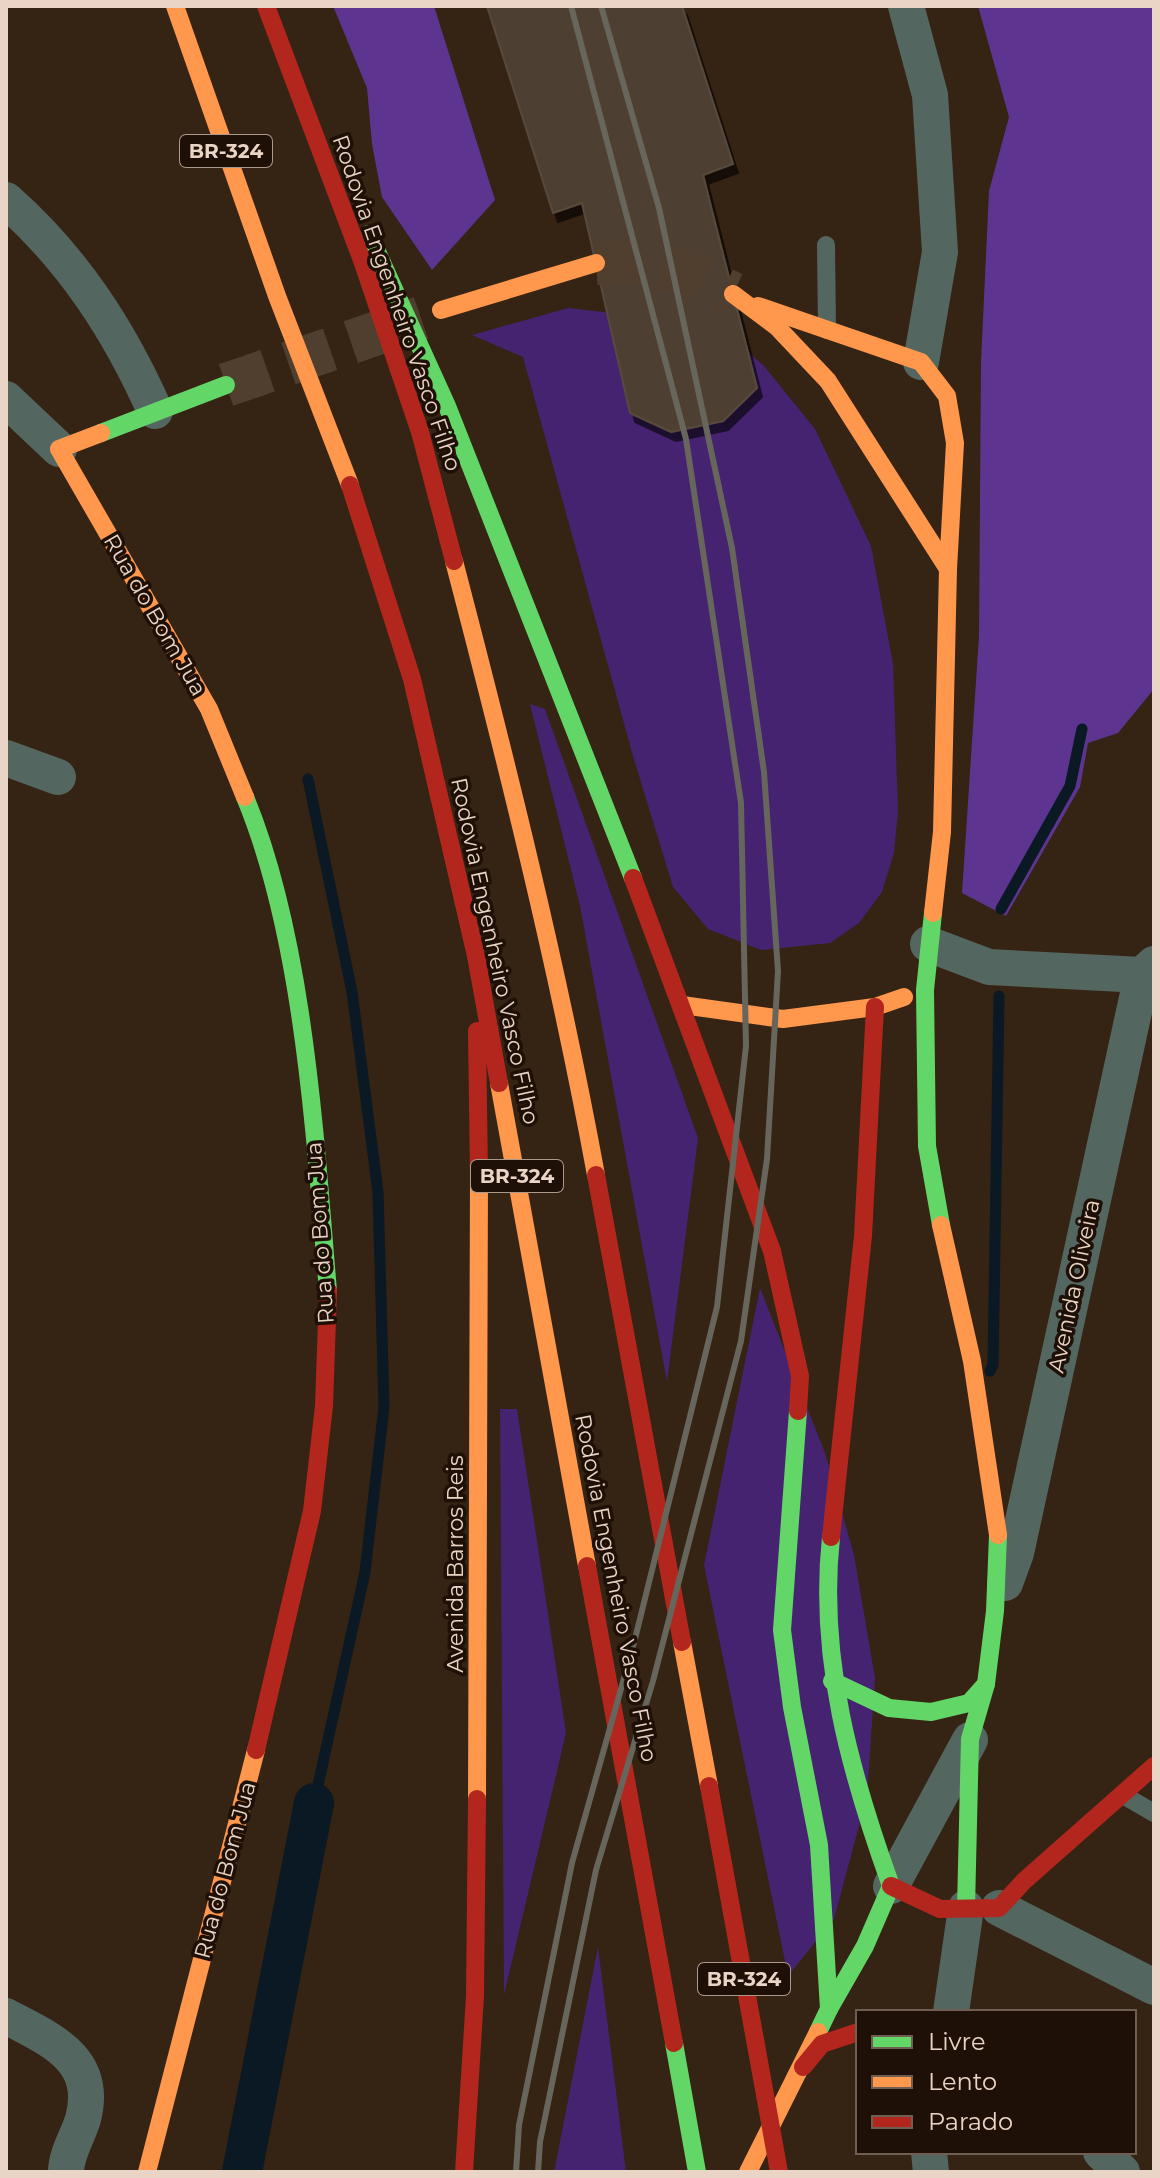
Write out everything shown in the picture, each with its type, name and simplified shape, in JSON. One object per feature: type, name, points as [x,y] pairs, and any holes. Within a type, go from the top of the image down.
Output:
[{"type":"main road","name":"Rodovia Engenheiro Vasco Filho","points":[[175,6],[277,296],[344,466],[407,665],[476,956],[697,2172]]},
{"type":"main road","name":"Rodovia Engenheiro Vasco Filho","points":[[266,6],[363,263],[420,432],[509,773],[570,1035],[779,2172]]},
{"type":"main road","points":[[295,83],[381,258],[447,406],[682,1005],[772,1251],[800,1376],[782,1630],[792,1707],[819,1845],[829,2009]]},
{"type":"main road","points":[[441,310],[596,263]]},
{"type":"main road","points":[[948,569],[828,381],[777,327],[738,298],[921,362],[947,396],[955,443],[948,569],[942,832],[925,990],[927,1146],[950,1273],[972,1361],[998,1521],[995,1611],[986,1684],[970,1739],[983,1908]]},
{"type":"main road","points":[[59,449],[226,385]]},
{"type":"main road","name":"Rua do Bom Jua","points":[[59,449],[209,709],[256,823],[279,910],[296,997],[319,1185],[329,1305],[324,1406],[312,1511],[279,1662],[147,2172]]},
{"type":"main road","name":"Avenida Barros Reis","points":[[464,2172],[476,1980],[481,1309],[476,956]]},
{"type":"main road","points":[[682,1005],[783,1019],[875,1007],[925,990]]},
{"type":"main road","points":[[748,2172],[829,2009],[865,1946],[891,1886],[859,1798],[832,1681],[826,1582],[863,1236],[875,1007]]},
{"type":"main road","points":[[832,1681],[889,1708],[931,1712],[969,1703],[986,1684]]},
{"type":"main road","points":[[891,1886],[940,1909],[983,1908],[1154,1766]]},
{"type":"main road","points":[[792,2082],[822,2044],[856,2033]]},
{"type":"street","points":[[906,6],[930,95],[940,252],[921,362]]},
{"type":"street","points":[[6,200],[43,232],[89,290],[132,358],[155,411]]},
{"type":"street","name":"Rua do Bom Jua","points":[[6,399],[59,449]]},
{"type":"street","points":[[6,758],[58,777]]},
{"type":"street","points":[[928,944],[989,967],[1148,970]]},
{"type":"street","points":[[925,990],[989,967]]},
{"type":"street","name":"Avenida Oliveira","points":[[995,1611],[1016,1553],[1148,970]]},
{"type":"street","points":[[891,1886],[970,1739]]},
{"type":"street","points":[[955,2010],[983,1908],[1154,1987]]},
{"type":"street","points":[[6,2016],[62,2045],[76,2062],[84,2084],[84,2115],[66,2172]]},
{"type":"street","points":[[1103,2154],[1122,2172]]},
{"type":"lane","points":[[826,245],[828,381]]},
{"type":"lane","points":[[1121,1794],[1154,1813]]},
{"type":"shaded area","points":[[333,6],[434,6],[495,200],[432,270],[382,197],[372,144],[367,88]]},
{"type":"shaded area","points":[[978,6],[1154,6],[1154,689],[1118,733],[1088,743],[1080,787],[1006,916],[962,893],[979,636],[981,362],[989,191],[1009,117]]},
{"type":"shaded area","points":[[568,308],[718,325],[764,366],[815,429],[871,546],[893,664],[898,811],[894,853],[882,892],[859,923],[830,943],[761,950],[708,929],[673,887],[633,756],[523,357],[472,335]]},
{"type":"shaded area","points":[[530,704],[545,709],[698,1138],[667,1382],[580,906]]},
{"type":"shaded area","points":[[760,1288],[825,1453],[854,1555],[875,1678],[867,1796],[834,1919],[788,1976],[704,1565]]},
{"type":"shaded area","points":[[500,1409],[517,1409],[566,1733],[504,1995]]},
{"type":"shaded area","points":[[598,1947],[626,2172],[554,2172]]},
{"type":"building","points":[[487,6],[682,6],[733,164],[703,175],[757,388],[723,421],[671,432],[630,413],[582,203],[553,213]]},
{"type":"waterway","points":[[1001,909],[1070,786],[1082,729]]},
{"type":"waterway","points":[[308,779],[352,992],[378,1192],[384,1407],[365,1572],[314,1803]]},
{"type":"waterway","points":[[990,1371],[993,1365],[999,996]]},
{"type":"waterway","points":[[242,2172],[314,1803]]},
{"type":"tunnel","points":[[596,263],[634,263],[667,268],[699,278],[733,294]]},
{"type":"tunnel","points":[[226,385],[421,318]]},
{"type":"railway","points":[[516,2172],[519,2125],[572,1863],[635,1639],[717,1307],[746,1046],[741,803],[686,439],[571,6]]},
{"type":"railway","points":[[538,2172],[540,2142],[596,1870],[653,1681],[741,1341],[767,1159],[778,971],[764,772],[732,548],[659,208],[601,6]]},
{"type":"traffic: fast","points":[[369,234],[447,406],[633,878]]},
{"type":"traffic: fast","points":[[101,433],[226,385]]},
{"type":"traffic: fast","points":[[245,797],[265,853],[294,975],[312,1105],[328,1291]]},
{"type":"traffic: fast","points":[[933,913],[925,990],[927,1146],[941,1225]]},
{"type":"traffic: fast","points":[[798,1411],[782,1630],[792,1707],[819,1845],[829,2009],[818,2032]]},
{"type":"traffic: fast","points":[[966,1908],[970,1739],[986,1684],[995,1611],[998,1535]]},
{"type":"traffic: fast","points":[[829,2009],[865,1946],[891,1886],[862,1800],[833,1671],[828,1582],[831,1537]]},
{"type":"traffic: fast","points":[[832,1681],[889,1708],[931,1712],[969,1703],[986,1684]]},
{"type":"traffic: fast","points":[[674,2043],[697,2172]]},
{"type":"traffic: slow","points":[[175,6],[277,296],[350,485]]},
{"type":"traffic: slow","points":[[441,310],[596,263]]},
{"type":"traffic: slow","points":[[733,294],[777,327],[828,381],[948,569],[942,832],[933,913]]},
{"type":"traffic: slow","points":[[758,306],[921,362],[947,396],[955,443],[948,569]]},
{"type":"traffic: slow","points":[[101,433],[59,449],[209,709],[245,797]]},
{"type":"traffic: slow","points":[[454,561],[531,866],[596,1175]]},
{"type":"traffic: slow","points":[[682,1005],[783,1019],[875,1007],[904,997]]},
{"type":"traffic: slow","points":[[499,1083],[587,1566]]},
{"type":"traffic: slow","points":[[477,1799],[479,1176]]},
{"type":"traffic: slow","points":[[941,1225],[972,1361],[998,1535]]},
{"type":"traffic: slow","points":[[682,1642],[709,1786]]},
{"type":"traffic: slow","points":[[147,2172],[256,1750]]},
{"type":"traffic: slow","points":[[748,2172],[818,2032]]},
{"type":"traffic: jam","points":[[266,6],[363,263],[420,432],[454,561]]},
{"type":"traffic: jam","points":[[350,485],[412,679],[476,956],[499,1083]]},
{"type":"traffic: jam","points":[[633,878],[772,1251],[800,1376],[798,1411]]},
{"type":"traffic: jam","points":[[831,1537],[863,1236],[875,1007]]},
{"type":"traffic: jam","points":[[477,1031],[479,1176]]},
{"type":"traffic: jam","points":[[596,1175],[682,1642]]},
{"type":"traffic: jam","points":[[256,1750],[312,1511],[324,1406],[328,1291]]},
{"type":"traffic: jam","points":[[587,1566],[674,2043]]},
{"type":"traffic: jam","points":[[891,1886],[940,1909],[999,1908],[1024,1881],[1154,1766]]},
{"type":"traffic: jam","points":[[709,1786],[779,2172]]},
{"type":"traffic: jam","points":[[464,2172],[475,1996],[477,1799]]},
{"type":"traffic: jam","points":[[803,2067],[822,2044],[856,2033]]}]
